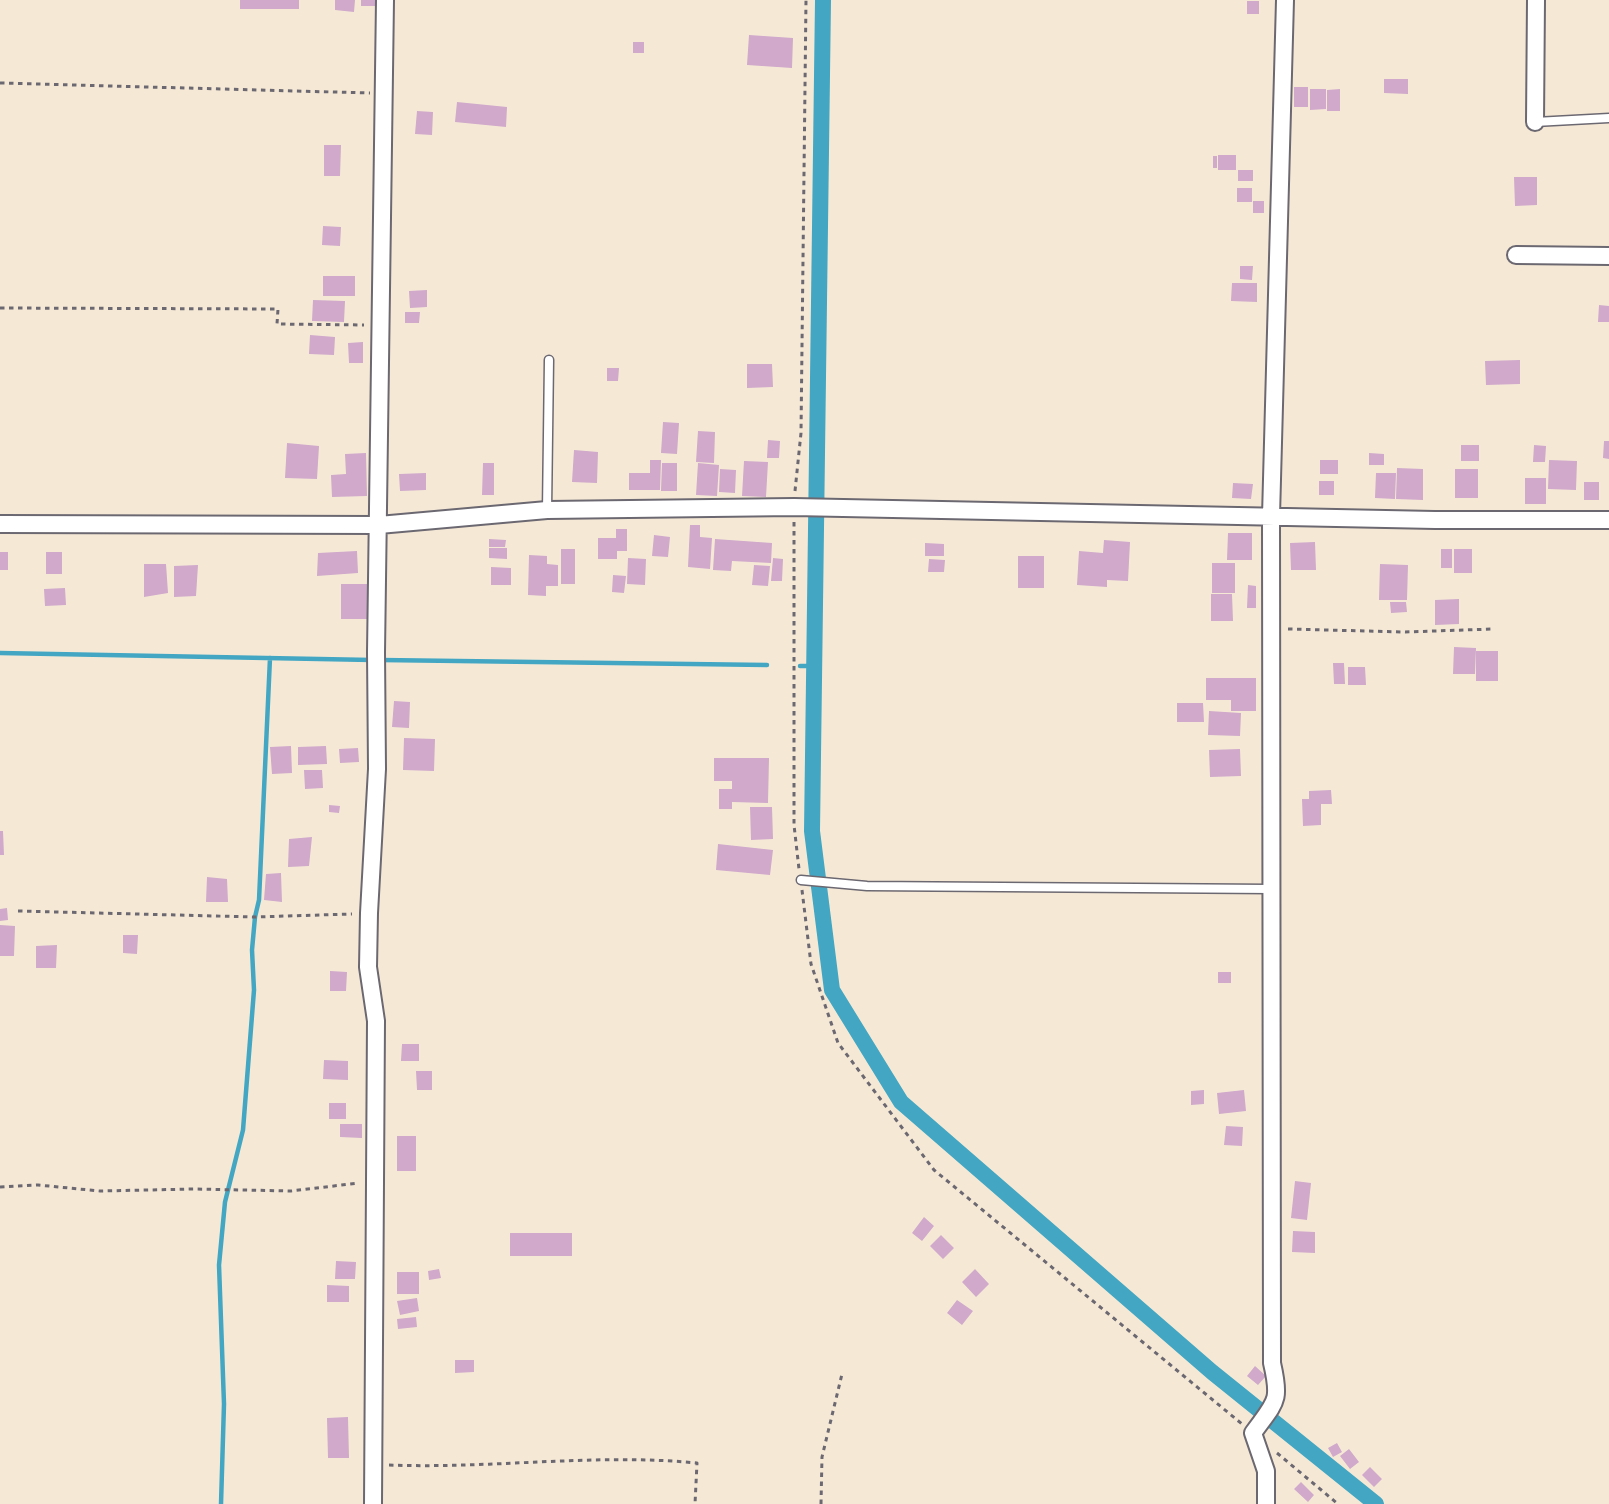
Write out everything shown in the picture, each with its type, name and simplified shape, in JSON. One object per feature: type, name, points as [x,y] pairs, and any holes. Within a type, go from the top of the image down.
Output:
[{"type":"street","points":[[373,1504],[376,1021],[368,967],[377,769],[378,674],[376,652],[385,0]]},
{"type":"street","points":[[1266,1504],[1266,1472],[1255,1430],[1274,1405],[1278,1389],[1272,1363],[1271,516],[1285,0]]},
{"type":"street","points":[[1535,122],[1536,0]]},
{"type":"street","points":[[1516,255],[1609,256]]},
{"type":"street","points":[[0,524],[379,525],[547,510],[794,507],[1609,520]]},
{"type":"lane","points":[[1535,122],[1609,118]]},
{"type":"lane","points":[[547,510],[549,360]]},
{"type":"lane","points":[[801,880],[867,886],[1271,889]]},
{"type":"path","points":[[806,0],[801,433],[794,507],[794,825],[811,963],[838,1043],[934,1170],[1255,1430],[1338,1504]]},
{"type":"path","points":[[0,83],[384,93]]},
{"type":"path","points":[[0,308],[278,309],[277,324],[381,325]]},
{"type":"path","points":[[1271,629],[1405,632],[1493,629]]},
{"type":"path","points":[[18,911],[255,916],[369,913]]},
{"type":"path","points":[[0,1187],[38,1185],[100,1191],[194,1189],[291,1191],[375,1181]]},
{"type":"path","points":[[821,1504],[822,1457],[842,1374]]},
{"type":"path","points":[[373,1464],[450,1465],[658,1459],[697,1463],[695,1504]]},
{"type":"building","points":[[240,0],[299,0],[299,9],[240,9]]},
{"type":"building","points":[[335,0],[355,0],[354,12],[335,10]]},
{"type":"building","points":[[361,0],[376,0],[376,6],[361,6]]},
{"type":"building","points":[[1247,1],[1259,1],[1259,14],[1247,14]]},
{"type":"building","points":[[749,35],[793,38],[792,68],[747,65]]},
{"type":"building","points":[[633,42],[644,42],[644,53],[633,53]]},
{"type":"building","points":[[1384,79],[1408,79],[1408,94],[1384,93]]},
{"type":"building","points":[[1294,87],[1308,87],[1308,107],[1294,107]]},
{"type":"building","points":[[1310,89],[1326,89],[1326,109],[1310,110]]},
{"type":"building","points":[[1340,89],[1340,111],[1327,111],[1327,90]]},
{"type":"building","points":[[457,102],[507,107],[506,127],[455,122]]},
{"type":"building","points":[[417,111],[433,112],[432,135],[415,134]]},
{"type":"building","points":[[324,145],[341,145],[340,176],[324,176]]},
{"type":"building","points":[[1218,155],[1236,155],[1236,170],[1218,170]]},
{"type":"building","points":[[1213,156],[1217,156],[1217,168],[1213,168]]},
{"type":"building","points":[[1238,170],[1253,170],[1253,181],[1238,181]]},
{"type":"building","points":[[1514,177],[1537,177],[1537,205],[1515,206]]},
{"type":"building","points":[[1237,188],[1252,188],[1252,202],[1237,202]]},
{"type":"building","points":[[1253,201],[1264,201],[1264,213],[1253,213]]},
{"type":"building","points":[[323,226],[341,227],[340,246],[322,245]]},
{"type":"building","points":[[1240,266],[1253,266],[1252,280],[1240,279]]},
{"type":"building","points":[[323,276],[355,276],[355,296],[323,296]]},
{"type":"building","points":[[1232,283],[1257,283],[1257,302],[1231,301]]},
{"type":"building","points":[[427,290],[427,307],[410,308],[409,291]]},
{"type":"building","points":[[313,300],[345,301],[344,322],[312,321]]},
{"type":"building","points":[[1599,305],[1609,306],[1609,322],[1598,322]]},
{"type":"building","points":[[405,312],[420,312],[419,323],[405,323]]},
{"type":"building","points":[[310,335],[335,337],[334,355],[309,354]]},
{"type":"building","points":[[363,342],[363,363],[349,363],[348,343]]},
{"type":"building","points":[[1520,360],[1520,384],[1486,385],[1485,361]]},
{"type":"building","points":[[747,364],[772,364],[773,387],[747,388]]},
{"type":"building","points":[[607,368],[619,368],[618,381],[607,381]]},
{"type":"building","points":[[663,422],[679,423],[677,454],[661,453]]},
{"type":"building","points":[[698,431],[715,432],[714,463],[696,462]]},
{"type":"building","points":[[768,440],[780,441],[779,458],[767,458]]},
{"type":"building","points":[[1604,441],[1609,441],[1609,459],[1603,458]]},
{"type":"building","points":[[287,443],[319,446],[317,479],[285,478]]},
{"type":"building","points":[[1461,445],[1479,445],[1479,461],[1461,461]]},
{"type":"building","points":[[1534,445],[1546,446],[1545,462],[1533,462]]},
{"type":"building","points":[[574,450],[598,452],[597,483],[572,482]]},
{"type":"building","points":[[366,453],[367,496],[332,497],[331,475],[346,474],[345,454]]},
{"type":"building","points":[[1369,453],[1384,454],[1384,465],[1369,465]]},
{"type":"building","points":[[650,460],[661,460],[660,490],[629,490],[629,473],[650,473]]},
{"type":"building","points":[[1320,460],[1338,460],[1338,474],[1320,474]]},
{"type":"building","points":[[1549,460],[1577,461],[1576,490],[1548,489]]},
{"type":"building","points":[[744,461],[768,462],[766,497],[742,496]]},
{"type":"building","points":[[483,463],[494,463],[494,495],[482,495]]},
{"type":"building","points":[[662,463],[677,463],[677,491],[661,491]]},
{"type":"building","points":[[698,463],[719,465],[717,496],[696,495]]},
{"type":"building","points":[[1397,468],[1423,469],[1423,500],[1396,499]]},
{"type":"building","points":[[720,469],[736,470],[735,493],[719,492]]},
{"type":"building","points":[[1455,469],[1478,469],[1478,498],[1455,498]]},
{"type":"building","points":[[426,473],[426,490],[400,491],[399,474]]},
{"type":"building","points":[[1376,473],[1396,473],[1395,499],[1375,498]]},
{"type":"building","points":[[1525,478],[1546,478],[1546,504],[1525,504]]},
{"type":"building","points":[[1319,481],[1334,481],[1334,495],[1319,495]]},
{"type":"building","points":[[1584,482],[1599,482],[1599,500],[1584,500]]},
{"type":"building","points":[[1233,483],[1253,484],[1251,499],[1232,498]]},
{"type":"building","points":[[690,525],[700,525],[700,537],[712,538],[710,569],[688,567]]},
{"type":"building","points":[[616,529],[627,529],[627,551],[617,551],[617,559],[598,559],[598,538],[616,538]]},
{"type":"building","points":[[1228,533],[1252,533],[1252,560],[1227,560]]},
{"type":"building","points":[[654,535],[670,537],[668,557],[652,556]]},
{"type":"building","points":[[489,539],[506,540],[505,547],[489,547]]},
{"type":"building","points":[[715,539],[772,543],[771,563],[732,561],[731,571],[713,570]]},
{"type":"building","points":[[1104,540],[1130,542],[1128,581],[1107,580],[1107,587],[1077,585],[1079,551],[1103,553]]},
{"type":"building","points":[[1315,542],[1316,570],[1291,570],[1290,543]]},
{"type":"building","points":[[925,543],[944,544],[944,556],[925,556]]},
{"type":"building","points":[[489,548],[507,548],[507,559],[489,558]]},
{"type":"building","points":[[561,549],[575,549],[575,584],[561,584]]},
{"type":"building","points":[[1441,549],[1452,549],[1452,568],[1441,568]]},
{"type":"building","points":[[1454,549],[1472,549],[1472,573],[1454,573]]},
{"type":"building","points":[[357,551],[358,573],[317,576],[318,553]]},
{"type":"building","points":[[0,552],[8,552],[8,570],[0,570]]},
{"type":"building","points":[[46,552],[62,552],[62,574],[46,574]]},
{"type":"building","points":[[529,555],[547,556],[547,564],[558,565],[558,586],[546,586],[546,596],[528,595]]},
{"type":"building","points":[[1018,556],[1044,556],[1044,588],[1018,588]]},
{"type":"building","points":[[628,558],[646,559],[645,585],[627,584]]},
{"type":"building","points":[[773,558],[783,559],[782,581],[771,581]]},
{"type":"building","points":[[929,559],[945,560],[944,572],[928,572]]},
{"type":"building","points":[[1212,563],[1235,563],[1235,593],[1212,593]]},
{"type":"building","points":[[144,564],[166,564],[168,593],[144,597]]},
{"type":"building","points":[[1380,564],[1408,565],[1407,600],[1379,600]]},
{"type":"building","points":[[198,565],[196,596],[174,597],[174,566]]},
{"type":"building","points":[[754,565],[770,566],[768,586],[752,585]]},
{"type":"building","points":[[491,567],[511,568],[511,585],[491,585]]},
{"type":"building","points":[[613,575],[626,576],[624,593],[612,592]]},
{"type":"building","points":[[341,584],[367,584],[367,619],[341,619]]},
{"type":"building","points":[[1248,585],[1256,586],[1256,608],[1247,608]]},
{"type":"building","points":[[65,588],[66,605],[45,606],[44,589]]},
{"type":"building","points":[[1211,594],[1232,594],[1233,621],[1211,621]]},
{"type":"building","points":[[1459,599],[1459,624],[1435,625],[1435,600]]},
{"type":"building","points":[[1390,602],[1406,602],[1407,612],[1391,613]]},
{"type":"building","points":[[1454,647],[1476,648],[1475,674],[1453,674]]},
{"type":"building","points":[[1476,651],[1498,651],[1498,681],[1476,681]]},
{"type":"building","points":[[1333,663],[1344,663],[1345,684],[1334,684]]},
{"type":"building","points":[[1348,667],[1365,667],[1366,685],[1348,685]]},
{"type":"building","points":[[1206,678],[1256,678],[1256,711],[1231,711],[1231,700],[1206,700]]},
{"type":"building","points":[[394,701],[410,702],[409,728],[392,727]]},
{"type":"building","points":[[1177,703],[1203,703],[1204,722],[1177,722]]},
{"type":"building","points":[[1209,711],[1241,713],[1240,736],[1208,735]]},
{"type":"building","points":[[404,738],[435,739],[434,771],[403,770]]},
{"type":"building","points":[[291,746],[292,773],[272,774],[270,747]]},
{"type":"building","points":[[326,746],[327,764],[298,765],[298,747]]},
{"type":"building","points":[[358,748],[359,762],[340,763],[339,749]]},
{"type":"building","points":[[1240,749],[1241,776],[1210,777],[1209,750]]},
{"type":"building","points":[[714,758],[769,758],[768,803],[732,802],[732,809],[719,809],[719,789],[732,789],[732,781],[714,781]]},
{"type":"building","points":[[304,770],[322,770],[323,788],[305,789]]},
{"type":"building","points":[[1331,790],[1332,804],[1321,804],[1321,825],[1303,826],[1302,799],[1309,799],[1309,791]]},
{"type":"building","points":[[329,805],[340,806],[339,813],[329,812]]},
{"type":"building","points":[[750,807],[772,807],[773,839],[751,840]]},
{"type":"building","points":[[0,831],[3,831],[4,855],[0,855]]},
{"type":"building","points":[[312,837],[309,866],[288,867],[289,839]]},
{"type":"building","points":[[718,844],[773,850],[770,875],[716,870]]},
{"type":"building","points":[[281,873],[282,902],[264,900],[266,874]]},
{"type":"building","points":[[207,877],[227,879],[228,902],[206,902]]},
{"type":"building","points":[[7,908],[8,920],[0,921],[0,909]]},
{"type":"building","points":[[0,925],[15,926],[14,956],[0,956]]},
{"type":"building","points":[[123,935],[138,935],[137,954],[123,953]]},
{"type":"building","points":[[57,945],[56,968],[36,968],[36,946]]},
{"type":"building","points":[[330,971],[347,972],[346,991],[330,991]]},
{"type":"building","points":[[1218,972],[1231,972],[1231,983],[1218,983]]},
{"type":"building","points":[[402,1044],[419,1044],[419,1061],[401,1061]]},
{"type":"building","points":[[324,1060],[348,1061],[348,1080],[323,1079]]},
{"type":"building","points":[[416,1071],[432,1071],[432,1090],[417,1090]]},
{"type":"building","points":[[1204,1090],[1204,1104],[1191,1105],[1191,1091]]},
{"type":"building","points":[[1244,1090],[1246,1111],[1219,1114],[1217,1093]]},
{"type":"building","points":[[329,1103],[346,1103],[346,1119],[329,1119]]},
{"type":"building","points":[[340,1124],[362,1124],[362,1138],[340,1137]]},
{"type":"building","points":[[1226,1126],[1243,1127],[1242,1146],[1224,1145]]},
{"type":"building","points":[[397,1136],[416,1136],[416,1171],[397,1171]]},
{"type":"building","points":[[1295,1181],[1311,1183],[1307,1220],[1291,1218]]},
{"type":"building","points":[[924,1217],[934,1226],[922,1241],[912,1233]]},
{"type":"building","points":[[1293,1231],[1315,1232],[1315,1253],[1292,1252]]},
{"type":"building","points":[[510,1233],[572,1233],[572,1256],[510,1256]]},
{"type":"building","points":[[941,1235],[954,1248],[943,1259],[930,1246]]},
{"type":"building","points":[[336,1261],[356,1262],[355,1279],[335,1279]]},
{"type":"building","points":[[439,1269],[441,1278],[429,1280],[428,1271]]},
{"type":"building","points":[[975,1269],[989,1284],[976,1297],[962,1282]]},
{"type":"building","points":[[397,1272],[419,1272],[419,1294],[397,1294]]},
{"type":"building","points":[[327,1285],[349,1286],[349,1302],[327,1302]]},
{"type":"building","points":[[417,1298],[419,1311],[400,1315],[397,1301]]},
{"type":"building","points":[[957,1300],[973,1311],[962,1325],[947,1313]]},
{"type":"building","points":[[416,1317],[417,1327],[398,1329],[397,1319]]},
{"type":"building","points":[[455,1360],[474,1360],[474,1372],[455,1373]]},
{"type":"building","points":[[1255,1366],[1266,1376],[1258,1385],[1247,1376]]},
{"type":"building","points":[[348,1417],[349,1458],[328,1458],[327,1418]]},
{"type":"building","points":[[1337,1443],[1342,1452],[1333,1457],[1328,1448]]},
{"type":"building","points":[[1349,1449],[1359,1462],[1350,1469],[1340,1456]]},
{"type":"building","points":[[1370,1467],[1382,1479],[1374,1487],[1362,1475]]},
{"type":"building","points":[[1301,1482],[1314,1495],[1308,1502],[1294,1489]]},
{"type":"waterway","points":[[823,0],[812,831],[832,990],[901,1102],[1212,1372],[1376,1504]]},
{"type":"waterway","points":[[0,653],[372,660]]},
{"type":"waterway","points":[[221,1504],[224,1404],[219,1265],[225,1202],[243,1130],[254,990],[252,950],[259,900],[270,658]]},
{"type":"waterway","points":[[381,660],[767,665]]},
{"type":"waterway","points":[[800,666],[814,666]]}]
